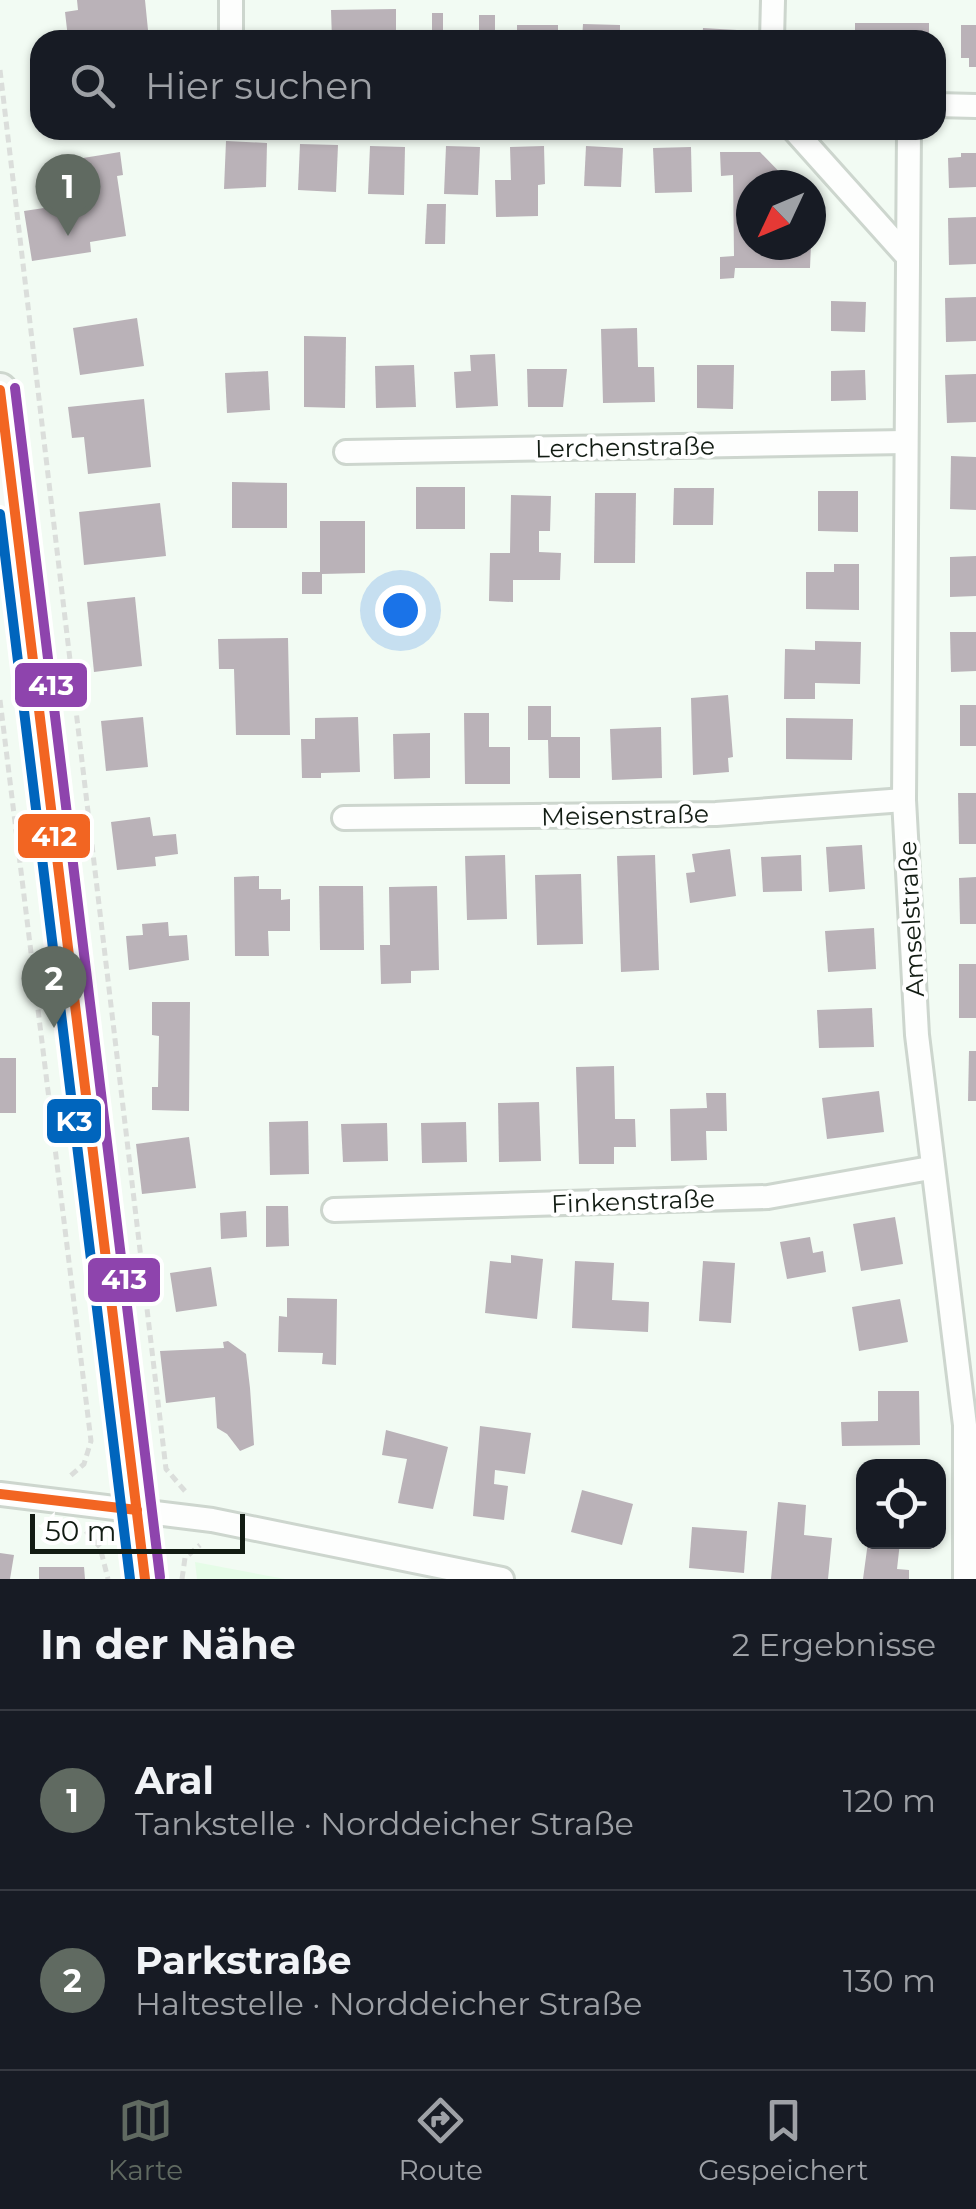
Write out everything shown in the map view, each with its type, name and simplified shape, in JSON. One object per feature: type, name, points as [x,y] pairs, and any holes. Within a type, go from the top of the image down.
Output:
[{"type":"main road","points":[[0,390],[74,1026],[145,1579]]},
{"type":"street","points":[[231,0],[231,30]]},
{"type":"street","points":[[772,0],[772,30]]},
{"type":"street","points":[[946,106],[976,106]]},
{"type":"street","points":[[803,140],[907,256]]},
{"type":"street","name":"Amselstraße","points":[[909,140],[904,800],[917,1035],[930,1168],[965,1332],[965,1579]]},
{"type":"street","name":"Lerchenstraße","points":[[346,452],[904,442]]},
{"type":"street","name":"Meisenstraße","points":[[344,818],[716,814],[904,800]]},
{"type":"street","name":"Finkenstraße","points":[[334,1210],[768,1198],[930,1168]]},
{"type":"street","points":[[0,1494],[212,1520],[502,1579]]},
{"type":"path","points":[[0,70],[166,1469],[181,1489],[211,1499],[212,1539],[191,1548],[182,1579]]},
{"type":"path","points":[[0,700],[91,1441],[84,1464],[58,1485],[60,1521],[92,1534],[100,1547],[108,1579]]},
{"type":"shaded area","points":[[195,1562],[285,1579],[197,1579]]},
{"type":"building","points":[[77,0],[145,0],[148,30],[67,30],[65,12],[78,10]]},
{"type":"building","points":[[396,9],[396,30],[332,30],[331,10]]},
{"type":"building","points":[[432,13],[443,13],[443,30],[432,30]]},
{"type":"building","points":[[479,15],[495,15],[495,30],[479,30]]},
{"type":"building","points":[[855,23],[929,23],[929,30],[855,30]]},
{"type":"building","points":[[583,24],[620,25],[620,30],[583,30]]},
{"type":"building","points":[[517,25],[558,25],[558,30],[517,30]]},
{"type":"building","points":[[961,25],[976,25],[976,67],[969,67],[969,58],[961,58]]},
{"type":"building","points":[[226,141],[267,143],[266,187],[224,189]]},
{"type":"building","points":[[300,144],[338,145],[336,192],[298,190]]},
{"type":"building","points":[[370,146],[405,147],[404,195],[368,194]]},
{"type":"building","points":[[446,146],[480,147],[478,195],[444,194]]},
{"type":"building","points":[[544,146],[545,184],[538,185],[538,216],[496,217],[495,180],[511,180],[510,147]]},
{"type":"building","points":[[586,146],[623,148],[621,187],[584,186]]},
{"type":"building","points":[[691,147],[692,192],[655,193],[653,148]]},
{"type":"building","points":[[120,152],[123,175],[117,176],[126,236],[90,242],[91,252],[32,261],[24,211],[84,202],[77,159]]},
{"type":"building","points":[[720,152],[760,152],[777,170],[736,170],[736,260],[810,260],[810,268],[735,268],[734,278],[720,279],[720,257],[734,256],[733,175],[721,176]]},
{"type":"building","points":[[961,153],[976,153],[976,187],[949,188],[948,158],[961,157]]},
{"type":"building","points":[[427,204],[446,204],[445,244],[425,244]]},
{"type":"building","points":[[976,217],[976,264],[949,265],[948,218]]},
{"type":"building","points":[[976,297],[976,341],[946,342],[945,298]]},
{"type":"building","points":[[831,301],[866,302],[865,332],[831,331]]},
{"type":"building","points":[[137,318],[144,366],[80,375],[73,328]]},
{"type":"building","points":[[637,328],[638,367],[654,367],[655,402],[603,403],[601,329]]},
{"type":"building","points":[[304,336],[346,337],[345,408],[304,407]]},
{"type":"building","points":[[495,354],[498,406],[456,408],[454,372],[471,371],[470,355]]},
{"type":"building","points":[[414,365],[416,407],[376,408],[375,366]]},
{"type":"building","points":[[697,365],[734,365],[733,409],[697,408]]},
{"type":"building","points":[[527,369],[567,369],[563,407],[528,407]]},
{"type":"building","points":[[865,370],[866,400],[831,401],[831,371]]},
{"type":"building","points":[[268,371],[270,410],[227,413],[225,373]]},
{"type":"building","points":[[976,374],[976,422],[947,423],[945,375]]},
{"type":"building","points":[[144,399],[151,467],[88,474],[84,437],[72,438],[68,407]]},
{"type":"building","points":[[951,456],[976,457],[976,510],[950,509]]},
{"type":"building","points":[[232,482],[287,483],[287,528],[232,528]]},
{"type":"building","points":[[416,487],[465,487],[465,529],[416,529]]},
{"type":"building","points":[[674,488],[714,488],[713,525],[673,525]]},
{"type":"building","points":[[818,491],[858,491],[858,532],[818,531]]},
{"type":"building","points":[[595,493],[636,493],[635,563],[594,563]]},
{"type":"building","points":[[511,495],[551,496],[550,531],[539,531],[539,552],[561,553],[560,580],[513,580],[513,602],[489,601],[490,553],[510,553]]},
{"type":"building","points":[[160,503],[166,556],[84,565],[79,512]]},
{"type":"building","points":[[320,521],[365,521],[365,573],[322,574],[322,594],[302,594],[302,572],[320,572]]},
{"type":"building","points":[[976,556],[976,596],[950,597],[950,557]]},
{"type":"building","points":[[834,564],[859,564],[859,610],[806,609],[806,572],[834,572]]},
{"type":"building","points":[[135,597],[142,666],[94,672],[87,602]]},
{"type":"building","points":[[950,632],[976,632],[976,671],[951,672]]},
{"type":"building","points":[[288,638],[290,735],[236,735],[234,669],[219,669],[218,639]]},
{"type":"building","points":[[815,641],[861,642],[860,684],[815,683],[815,699],[784,699],[785,649],[815,650]]},
{"type":"building","points":[[728,695],[733,757],[728,758],[729,772],[693,775],[691,698]]},
{"type":"building","points":[[960,705],[976,705],[976,746],[960,746]]},
{"type":"building","points":[[528,706],[551,706],[551,737],[580,737],[580,778],[549,778],[548,740],[528,740]]},
{"type":"building","points":[[464,713],[489,713],[489,747],[510,747],[510,784],[465,784]]},
{"type":"building","points":[[143,717],[148,767],[106,771],[101,721]]},
{"type":"building","points":[[358,717],[360,772],[321,773],[321,778],[302,778],[301,739],[315,739],[315,718]]},
{"type":"building","points":[[786,718],[853,719],[852,760],[786,759]]},
{"type":"building","points":[[661,727],[662,778],[612,780],[610,729]]},
{"type":"building","points":[[430,733],[430,778],[394,779],[393,734]]},
{"type":"building","points":[[958,793],[976,793],[976,844],[959,844]]},
{"type":"building","points":[[150,817],[153,836],[176,834],[178,854],[155,857],[156,866],[117,870],[111,822]]},
{"type":"building","points":[[862,845],[865,889],[829,892],[826,847]]},
{"type":"building","points":[[730,849],[736,896],[690,903],[686,873],[695,872],[692,854]]},
{"type":"building","points":[[505,855],[507,919],[467,920],[465,856]]},
{"type":"building","points":[[655,855],[659,970],[621,972],[617,856]]},
{"type":"building","points":[[801,855],[802,891],[763,892],[761,857]]},
{"type":"building","points":[[581,874],[583,944],[537,945],[535,875]]},
{"type":"building","points":[[259,876],[259,889],[281,889],[281,900],[290,899],[290,931],[268,931],[269,956],[235,956],[234,877]]},
{"type":"building","points":[[976,877],[976,924],[960,924],[959,878]]},
{"type":"building","points":[[319,886],[363,886],[364,950],[320,950]]},
{"type":"building","points":[[437,886],[439,970],[411,971],[411,983],[381,984],[380,945],[390,945],[389,887]]},
{"type":"building","points":[[168,922],[169,936],[187,935],[189,960],[129,970],[126,936],[143,935],[142,924]]},
{"type":"building","points":[[874,928],[876,969],[828,972],[825,931]]},
{"type":"building","points":[[959,964],[976,964],[976,1018],[959,1018]]},
{"type":"building","points":[[152,1002],[190,1002],[189,1111],[152,1110],[152,1087],[158,1087],[159,1036],[152,1035]]},
{"type":"building","points":[[872,1008],[874,1047],[819,1048],[817,1010]]},
{"type":"building","points":[[969,1051],[976,1051],[976,1101],[968,1101]]},
{"type":"building","points":[[0,1058],[16,1058],[16,1113],[0,1113]]},
{"type":"building","points":[[614,1066],[615,1119],[635,1119],[636,1147],[614,1147],[614,1164],[579,1164],[576,1067]]},
{"type":"building","points":[[879,1091],[884,1132],[827,1139],[822,1098]]},
{"type":"building","points":[[706,1093],[726,1093],[727,1131],[706,1131],[707,1160],[671,1161],[670,1109],[707,1108]]},
{"type":"building","points":[[539,1102],[541,1161],[499,1162],[498,1103]]},
{"type":"building","points":[[308,1121],[309,1174],[270,1175],[269,1122]]},
{"type":"building","points":[[466,1122],[467,1162],[422,1163],[421,1123]]},
{"type":"building","points":[[387,1123],[388,1161],[343,1162],[341,1124]]},
{"type":"building","points":[[189,1137],[196,1188],[142,1194],[136,1144]]},
{"type":"building","points":[[266,1206],[288,1206],[289,1246],[266,1247]]},
{"type":"building","points":[[246,1211],[247,1237],[221,1239],[220,1213]]},
{"type":"building","points":[[895,1217],[903,1264],[861,1271],[853,1224]]},
{"type":"building","points":[[810,1237],[813,1253],[823,1251],[826,1272],[787,1279],[780,1242]]},
{"type":"building","points":[[511,1255],[543,1259],[537,1319],[485,1313],[490,1261],[511,1263]]},
{"type":"building","points":[[575,1261],[614,1263],[612,1300],[649,1302],[648,1332],[572,1328]]},
{"type":"building","points":[[703,1261],[735,1263],[731,1323],[699,1321]]},
{"type":"building","points":[[211,1267],[217,1306],[176,1312],[170,1273]]},
{"type":"building","points":[[287,1298],[337,1299],[336,1365],[322,1364],[323,1353],[278,1352],[279,1316],[287,1317]]},
{"type":"building","points":[[900,1299],[908,1342],[859,1351],[852,1307]]},
{"type":"building","points":[[228,1341],[246,1354],[250,1388],[254,1445],[240,1451],[217,1428],[215,1397],[166,1403],[160,1351],[224,1348],[223,1342]]},
{"type":"building","points":[[878,1391],[919,1391],[920,1445],[842,1446],[841,1422],[878,1421]]},
{"type":"building","points":[[480,1426],[531,1433],[525,1474],[495,1470],[494,1484],[508,1486],[504,1520],[473,1516]]},
{"type":"building","points":[[386,1430],[448,1447],[433,1509],[398,1503],[407,1459],[382,1455]]},
{"type":"building","points":[[582,1490],[633,1504],[622,1545],[571,1532]]},
{"type":"building","points":[[778,1502],[806,1505],[804,1535],[832,1538],[828,1579],[771,1579]]},
{"type":"building","points":[[692,1527],[747,1531],[744,1573],[689,1568]]},
{"type":"building","points":[[867,1549],[899,1549],[897,1569],[909,1570],[909,1579],[863,1579]]},
{"type":"building","points":[[0,1553],[14,1555],[10,1579],[0,1579]]},
{"type":"building","points":[[39,1567],[84,1567],[85,1579],[39,1579]]},
{"type":"transit line","name":"413","points":[[15,388],[160,1577]]},
{"type":"transit line","name":"412","points":[[0,390],[145,1579]]},
{"type":"transit line","name":"K3","points":[[0,514],[130,1579]]},
{"type":"transit line","name":"412","points":[[0,1494],[137,1510]]},
{"type":"place","name":"Aral","points":[[68,236]]},
{"type":"place","name":"Parkstraße","points":[[54,1028]]}]
